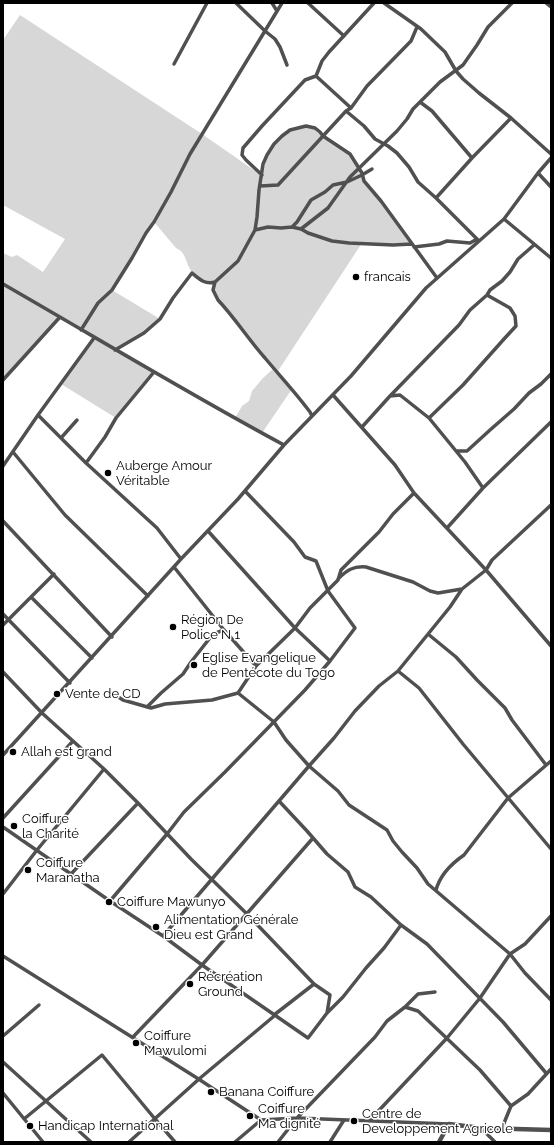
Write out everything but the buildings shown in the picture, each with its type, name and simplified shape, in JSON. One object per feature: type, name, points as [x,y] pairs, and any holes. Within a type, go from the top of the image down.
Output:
[{"type":"street","points":[[174,64],[207,3]]},
{"type":"street","points":[[236,3],[275,39],[287,65]]},
{"type":"street","points":[[272,3],[277,11]]},
{"type":"street","points":[[81,330],[98,303],[112,290],[132,258],[171,192],[190,154],[282,3]]},
{"type":"street","points":[[308,3],[344,36]]},
{"type":"street","points":[[262,175],[242,155],[243,148],[305,80],[316,76],[322,61],[374,3]]},
{"type":"street","points":[[384,3],[417,27],[445,52],[456,71],[463,79],[512,118],[551,154]]},
{"type":"street","points":[[302,229],[328,208],[350,177],[402,125],[413,109],[440,82],[463,65],[488,27],[512,3]]},
{"type":"street","points":[[546,3],[551,7]]},
{"type":"street","points":[[260,186],[278,185],[346,111],[351,108],[367,86],[411,41],[417,27]]},
{"type":"street","points":[[316,76],[351,108]]},
{"type":"street","points":[[420,102],[432,111],[472,158]]},
{"type":"street","points":[[346,111],[364,126],[375,139],[397,153],[418,182],[478,240]]},
{"type":"street","points":[[436,198],[472,158],[512,118]]},
{"type":"street","points":[[115,350],[144,333],[160,320],[192,273],[205,283],[211,284],[238,261],[255,230],[263,164],[266,155],[274,144],[290,130],[306,126],[315,128],[323,136],[350,154],[364,181],[381,201],[437,278]]},
{"type":"street","points":[[3,755],[112,637],[181,559],[245,491],[284,445],[351,376],[426,288],[478,240],[504,219],[551,158]]},
{"type":"street","points":[[292,227],[297,222],[311,200],[325,192],[332,185],[347,182],[362,176],[372,169]]},
{"type":"street","points":[[538,173],[551,187]]},
{"type":"street","points":[[504,219],[551,258]]},
{"type":"street","points":[[255,230],[273,226],[281,228],[292,227],[302,229],[308,233],[332,241],[393,245],[439,244],[447,242],[470,243],[478,240]]},
{"type":"street","points":[[362,427],[459,325],[470,310],[487,295],[490,290],[502,281],[518,259],[534,245]]},
{"type":"street","points":[[215,282],[213,290],[218,300],[265,358],[275,368],[312,416]]},
{"type":"street","points":[[3,284],[94,338],[284,445]]},
{"type":"street","points":[[429,418],[463,385],[516,326],[515,316],[510,308],[487,295]]},
{"type":"street","points":[[3,380],[60,317]]},
{"type":"street","points":[[3,466],[94,338]]},
{"type":"street","points":[[86,463],[116,418],[154,372]]},
{"type":"street","points":[[456,452],[467,451],[551,374]]},
{"type":"street","points":[[332,395],[395,465],[414,493],[486,570],[551,646]]},
{"type":"street","points":[[390,396],[400,395],[429,418],[465,462],[483,488]]},
{"type":"street","points":[[38,415],[86,463],[156,528],[181,559]]},
{"type":"street","points":[[61,438],[77,420]]},
{"type":"street","points":[[447,528],[483,488],[551,422]]},
{"type":"street","points":[[13,452],[65,514],[148,596]]},
{"type":"street","points":[[110,902],[184,812],[305,690],[330,661],[355,628],[328,591],[316,561],[305,557],[294,542],[245,491]]},
{"type":"street","points":[[338,580],[341,570],[379,532],[393,514],[414,493]]},
{"type":"street","points":[[163,936],[334,738],[355,711],[379,686],[398,671],[450,607],[462,589],[486,570],[492,560],[551,504]]},
{"type":"street","points":[[3,520],[112,637]]},
{"type":"street","points":[[208,531],[295,628],[330,661]]},
{"type":"street","points":[[112,693],[123,700],[151,708],[165,704],[212,700],[238,694],[256,666],[295,628],[310,608],[346,572],[358,566],[366,567],[413,582],[430,591],[438,593],[462,589]]},
{"type":"street","points":[[174,567],[224,630],[256,666]]},
{"type":"street","points":[[3,625],[54,574]]},
{"type":"street","points":[[31,596],[92,658]]},
{"type":"street","points":[[3,614],[70,683]]},
{"type":"street","points":[[147,707],[183,674],[213,634],[224,630]]},
{"type":"street","points":[[428,634],[456,657],[505,708],[512,720],[546,765]]},
{"type":"street","points":[[398,671],[419,688],[463,744],[551,849]]},
{"type":"street","points":[[3,672],[42,713],[104,769],[138,803],[314,984],[330,995],[327,1013]]},
{"type":"street","points":[[238,694],[274,722],[286,740],[310,766],[338,791],[349,805],[387,830],[393,841],[417,868],[428,884],[510,954],[525,973],[551,1000]]},
{"type":"street","points":[[3,818],[73,741]]},
{"type":"street","points":[[436,890],[438,882],[446,871],[468,851],[508,798],[551,761]]},
{"type":"street","points":[[3,894],[36,850],[104,769]]},
{"type":"street","points":[[279,801],[327,854],[348,872],[355,887],[371,897],[401,925],[427,944],[503,1022],[546,1073]]},
{"type":"street","points":[[71,874],[138,803]]},
{"type":"street","points":[[3,827],[110,902],[163,936],[202,965],[308,1038],[327,1013],[343,997],[384,948],[401,925]]},
{"type":"street","points":[[133,1037],[202,965],[313,838]]},
{"type":"street","points":[[369,1121],[447,1038],[480,998],[510,954],[525,944],[551,916]]},
{"type":"street","points":[[3,956],[133,1037],[261,1120],[297,1118],[449,1124],[481,1128],[551,1130]]},
{"type":"street","points":[[129,1142],[199,1079],[274,1015],[314,984]]},
{"type":"street","points":[[278,1142],[297,1118],[375,1037],[387,1020],[418,994],[435,992]]},
{"type":"street","points":[[3,1036],[39,1005]]},
{"type":"street","points":[[405,1006],[418,1011],[447,1038],[480,1070],[510,1106]]},
{"type":"street","points":[[24,1119],[102,1055],[176,1142]]},
{"type":"street","points":[[3,1062],[91,1142]]},
{"type":"street","points":[[3,1067],[11,1069]]},
{"type":"street","points":[[502,1128],[510,1106],[528,1094],[551,1069]]},
{"type":"street","points":[[3,1093],[43,1142]]},
{"type":"street","points":[[235,1142],[261,1120]]},
{"type":"street","points":[[330,1142],[344,1120]]},
{"type":"street","points":[[440,1142],[449,1124]]},
{"type":"street","points":[[481,1128],[495,1142]]},
{"type":"shaded area","points":[[20,15],[202,134],[261,175],[265,158],[274,144],[290,130],[302,127],[315,128],[350,154],[364,181],[412,244],[362,243],[278,371],[292,389],[262,433],[235,418],[242,406],[249,401],[252,391],[274,368],[213,290],[215,282],[205,283],[192,273],[184,255],[176,248],[154,222],[112,290],[160,319],[144,333],[115,350],[154,372],[116,418],[61,384],[94,338],[60,318],[3,378],[3,253],[12,257],[17,255],[43,272],[65,239],[3,205],[3,40]]},
{"type":"place","name":"francais","points":[[356,277]]},
{"type":"place","name":"Auberge Amour Véritable","points":[[108,473]]},
{"type":"place","name":"Région De Police N 1","points":[[173,627]]},
{"type":"place","name":"Eglise Evangelique de Pentécote du Togo","points":[[194,665]]},
{"type":"place","name":"Vente de CD","points":[[57,694]]},
{"type":"place","name":"Allah est grand","points":[[13,752]]},
{"type":"place","name":"Coiffure la Charité","points":[[14,826]]},
{"type":"place","name":"Coiffure Maranatha","points":[[28,870]]},
{"type":"place","name":"Coiffure Mawunyo","points":[[109,902]]},
{"type":"place","name":"Alimentation Générale Dieu est Grand","points":[[156,927]]},
{"type":"place","name":"Récréation Ground","points":[[190,984]]},
{"type":"place","name":"Coiffure Mawulomi","points":[[136,1043]]},
{"type":"place","name":"Banana Coiffure","points":[[211,1092]]},
{"type":"place","name":"Coiffure Ma dignité","points":[[250,1116]]},
{"type":"place","name":"Centre de Developpement Agricole","points":[[354,1121]]},
{"type":"place","name":"Handicap International","points":[[30,1126]]}]
